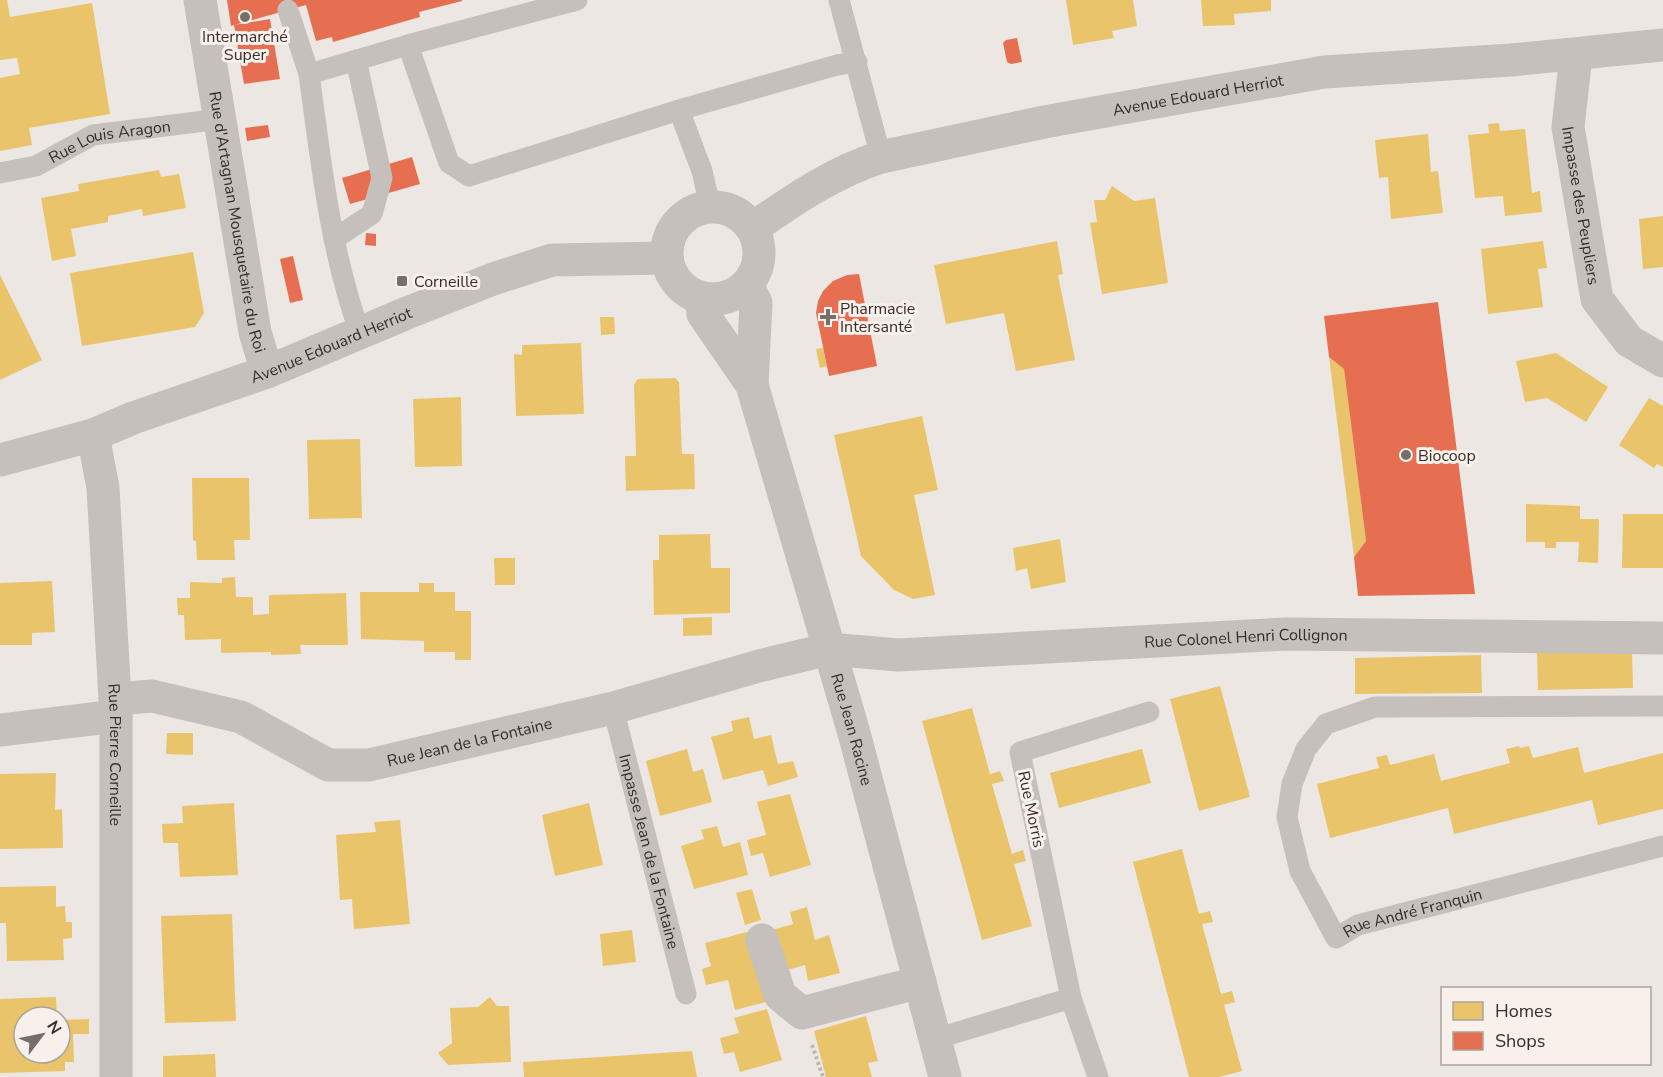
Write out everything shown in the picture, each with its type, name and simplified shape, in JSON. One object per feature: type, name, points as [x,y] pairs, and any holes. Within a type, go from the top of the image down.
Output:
[{"type":"street","name":"Rue d'Artagnan Mousquetaire du Roi","points":[[200,0],[255,332],[267,372]]},
{"type":"street","name":"Avenue Edouard Herriot","points":[[753,228],[804,193],[857,165],[881,157],[1044,122],[1324,72],[1576,56],[1663,45]]},
{"type":"street","name":"Impasse des Peupliers","points":[[1576,56],[1568,127],[1597,299],[1629,341],[1663,361]]},
{"type":"street","points":[[710,206],[735,211],[753,228],[760,247],[758,268],[747,285],[726,298],[701,299],[684,290],[672,276],[666,258],[668,238],[677,222],[692,211],[710,206]]},
{"type":"street","name":"Avenue Edouard Herriot","points":[[0,460],[93,435],[133,418],[267,372],[493,279],[552,260],[666,258]]},
{"type":"street","name":"Rue Jean Racine","points":[[747,285],[756,303],[752,386]]},
{"type":"street","name":"Rue Jean Racine","points":[[701,299],[703,314],[752,386],[854,733],[945,1077]]},
{"type":"street","name":"Rue Pierre Corneille","points":[[93,435],[103,488],[115,707],[116,1077]]},
{"type":"street","name":"Rue Colonel Henri Collignon","points":[[829,648],[898,655],[1286,634],[1663,638]]},
{"type":"street","name":"Rue Jean de la Fontaine","points":[[0,730],[115,707],[152,696],[241,717],[328,765],[369,765],[613,708],[829,648]]},
{"type":"street","points":[[762,940],[780,995],[801,1013],[920,982]]},
{"type":"lane","points":[[309,74],[577,0]]},
{"type":"lane","points":[[838,0],[857,62],[881,157]]},
{"type":"lane","points":[[288,10],[309,74],[321,168],[334,238],[346,293],[360,333]]},
{"type":"lane","points":[[408,45],[449,163],[469,176],[679,110],[837,65],[857,62]]},
{"type":"lane","points":[[334,238],[372,214],[382,178],[356,60]]},
{"type":"lane","points":[[679,110],[702,171],[710,206]]},
{"type":"lane","name":"Rue Louis Aragon","points":[[0,173],[36,166],[93,135],[221,119]]},
{"type":"lane","name":"Rue André Franquin","points":[[1663,706],[1374,707],[1326,724],[1306,749],[1292,784],[1287,817],[1300,871],[1336,938],[1358,925],[1663,846]]},
{"type":"lane","name":"Impasse Jean de la Fontaine","points":[[613,708],[686,994]]},
{"type":"lane","name":"Rue Morris","points":[[1098,1077],[1071,998],[1020,752],[1149,712]]},
{"type":"lane","points":[[935,1039],[1071,998]]},
{"type":"building: Homes","points":[[0,0],[7,0],[10,17],[92,3],[110,114],[29,128],[32,145],[0,151],[0,78],[20,74],[17,58],[0,60]]},
{"type":"building: Homes","points":[[1066,0],[1133,0],[1137,26],[1112,31],[1114,38],[1073,45]]},
{"type":"building: Homes","points":[[1201,0],[1271,0],[1271,11],[1234,14],[1235,25],[1203,26]]},
{"type":"building: Homes","points":[[1499,123],[1500,131],[1525,129],[1532,193],[1540,191],[1542,212],[1505,216],[1503,196],[1475,198],[1468,135],[1489,133],[1488,124]]},
{"type":"building: Homes","points":[[1428,134],[1431,172],[1438,171],[1443,213],[1391,219],[1388,177],[1379,178],[1375,140]]},
{"type":"building: Homes","points":[[159,170],[161,177],[179,174],[186,208],[143,216],[142,209],[108,216],[108,222],[71,229],[76,256],[52,261],[41,198],[79,191],[78,184]]},
{"type":"building: Homes","points":[[1112,186],[1134,201],[1155,198],[1168,283],[1102,294],[1090,223],[1097,222],[1094,200],[1105,200]]},
{"type":"building: Homes","points":[[1663,216],[1663,267],[1643,269],[1639,219]]},
{"type":"building: Homes","points":[[1057,241],[1063,274],[1058,275],[1075,360],[1016,371],[1004,313],[946,324],[934,265]]},
{"type":"building: Homes","points":[[1543,241],[1547,268],[1538,269],[1543,307],[1488,314],[1481,249]]},
{"type":"building: Homes","points":[[193,252],[204,313],[195,327],[82,346],[70,273]]},
{"type":"building: Homes","points":[[0,275],[42,360],[0,380]]},
{"type":"building: Homes","points":[[600,317],[614,317],[615,334],[601,335]]},
{"type":"building: Homes","points":[[581,343],[584,414],[516,416],[514,354],[522,355],[522,345]]},
{"type":"building: Homes","points":[[823,348],[827,366],[820,368],[816,349]]},
{"type":"building: Homes","points":[[1556,353],[1608,387],[1586,422],[1547,398],[1525,402],[1516,361]]},
{"type":"building: Homes","points":[[1329,357],[1344,369],[1366,541],[1354,557]]},
{"type":"building: Homes","points":[[675,378],[679,382],[682,454],[694,454],[695,489],[626,491],[625,456],[636,456],[634,384],[638,379]]},
{"type":"building: Homes","points":[[461,397],[462,466],[415,467],[413,399]]},
{"type":"building: Homes","points":[[1649,398],[1663,406],[1663,467],[1657,464],[1654,468],[1619,445]]},
{"type":"building: Homes","points":[[922,416],[938,490],[914,495],[935,595],[913,599],[894,590],[861,556],[834,435]]},
{"type":"building: Homes","points":[[360,439],[362,518],[309,519],[307,440]]},
{"type":"building: Homes","points":[[192,478],[249,478],[250,540],[234,540],[235,560],[197,560],[196,541],[193,540]]},
{"type":"building: Homes","points":[[1526,504],[1580,506],[1580,519],[1599,519],[1598,563],[1578,562],[1579,542],[1556,542],[1556,548],[1545,548],[1545,542],[1526,542]]},
{"type":"building: Homes","points":[[1623,514],[1663,514],[1663,568],[1622,568]]},
{"type":"building: Homes","points":[[710,534],[711,568],[730,568],[730,613],[654,615],[653,560],[659,560],[659,535]]},
{"type":"building: Homes","points":[[1060,539],[1066,582],[1031,589],[1027,568],[1016,571],[1013,548]]},
{"type":"building: Homes","points":[[494,558],[515,558],[515,585],[495,585]]},
{"type":"building: Homes","points":[[235,577],[236,597],[253,597],[253,615],[269,614],[269,595],[346,593],[348,645],[300,645],[301,654],[271,655],[271,652],[221,653],[221,639],[185,640],[184,615],[178,615],[177,598],[190,598],[190,582],[222,583],[222,578]]},
{"type":"building: Homes","points":[[52,581],[55,632],[32,633],[32,645],[0,645],[0,583]]},
{"type":"building: Homes","points":[[419,583],[434,583],[434,592],[455,592],[455,611],[471,611],[471,660],[455,660],[455,652],[424,652],[424,641],[361,639],[360,592],[419,592]]},
{"type":"building: Homes","points":[[712,617],[712,635],[683,636],[683,618]]},
{"type":"building: Homes","points":[[1632,651],[1633,688],[1538,690],[1537,653]]},
{"type":"building: Homes","points":[[1481,655],[1482,693],[1355,694],[1355,658]]},
{"type":"building: Homes","points":[[1220,686],[1250,797],[1199,811],[1170,699]]},
{"type":"building: Homes","points":[[972,708],[990,774],[1000,771],[1004,781],[992,784],[1012,854],[1023,850],[1026,861],[1014,864],[1032,926],[982,940],[922,721]]},
{"type":"building: Homes","points":[[749,717],[754,739],[771,735],[778,764],[793,761],[798,777],[768,786],[763,770],[723,780],[711,737],[733,731],[731,721]]},
{"type":"building: Homes","points":[[167,733],[193,733],[193,755],[166,754]]},
{"type":"building: Homes","points":[[1519,746],[1520,748],[1529,746],[1533,758],[1578,747],[1584,773],[1663,753],[1663,809],[1598,825],[1592,800],[1454,834],[1448,808],[1330,838],[1317,784],[1379,768],[1376,757],[1387,755],[1390,765],[1434,754],[1441,781],[1510,763],[1506,749]]},
{"type":"building: Homes","points":[[687,749],[693,772],[703,769],[712,802],[660,816],[646,761]]},
{"type":"building: Homes","points":[[1142,749],[1151,783],[1059,808],[1050,773]]},
{"type":"building: Homes","points":[[56,773],[55,810],[62,809],[63,848],[0,849],[0,774]]},
{"type":"building: Homes","points":[[790,794],[811,865],[770,877],[763,853],[751,856],[747,840],[766,835],[757,802]]},
{"type":"building: Homes","points":[[234,803],[238,875],[180,877],[178,843],[163,843],[162,824],[183,823],[182,806]]},
{"type":"building: Homes","points":[[589,803],[603,865],[555,876],[542,815]]},
{"type":"building: Homes","points":[[400,820],[410,924],[354,929],[352,899],[340,900],[336,835],[376,832],[374,822]]},
{"type":"building: Homes","points":[[717,826],[723,847],[740,842],[748,875],[694,889],[681,846],[704,839],[701,830]]},
{"type":"building: Homes","points":[[1182,849],[1199,914],[1210,911],[1212,918],[1213,922],[1202,924],[1221,994],[1232,991],[1235,1002],[1224,1005],[1242,1071],[1219,1077],[1189,1077],[1133,862]]},
{"type":"building: Homes","points":[[56,886],[56,907],[65,906],[66,922],[72,922],[72,938],[63,939],[64,960],[7,961],[6,923],[0,923],[0,887]]},
{"type":"building: Homes","points":[[752,889],[761,920],[745,925],[736,893]]},
{"type":"building: Homes","points":[[807,907],[815,940],[829,935],[840,973],[808,981],[805,965],[784,971],[772,930],[793,924],[790,912]]},
{"type":"building: Homes","points":[[232,914],[236,1021],[165,1023],[161,916]]},
{"type":"building: Homes","points":[[632,930],[636,962],[603,966],[600,934]]},
{"type":"building: Homes","points":[[747,932],[766,1002],[735,1010],[728,980],[706,985],[702,969],[711,966],[705,943]]},
{"type":"building: Homes","points":[[56,997],[56,1005],[12,1005],[12,1065],[65,1065],[65,1071],[0,1073],[0,999]]},
{"type":"building: Homes","points":[[490,997],[497,1006],[509,1006],[511,1062],[448,1065],[438,1053],[452,1043],[450,1008],[478,1007]]},
{"type":"building: Homes","points":[[767,1009],[782,1060],[740,1072],[734,1052],[724,1054],[720,1038],[739,1033],[734,1018]]},
{"type":"building: Homes","points":[[866,1016],[878,1061],[868,1063],[872,1077],[826,1077],[814,1031]]},
{"type":"building: Homes","points":[[89,1019],[89,1034],[73,1034],[74,1062],[72,1062],[72,1020]]},
{"type":"building: Homes","points":[[692,1051],[697,1077],[524,1077],[523,1062]]},
{"type":"building: Homes","points":[[215,1054],[216,1077],[163,1077],[163,1056]]},
{"type":"building: Shops","points":[[227,0],[462,1],[419,12],[420,17],[333,42],[332,37],[316,41],[306,5],[231,26]]},
{"type":"building: Shops","points":[[270,19],[280,79],[244,84],[234,25]]},
{"type":"building: Shops","points":[[1017,38],[1022,62],[1011,64],[1007,62],[1003,43],[1006,40]]},
{"type":"building: Shops","points":[[268,125],[270,137],[247,141],[245,128]]},
{"type":"building: Shops","points":[[412,157],[420,184],[350,204],[342,178]]},
{"type":"building: Shops","points":[[366,233],[376,234],[376,246],[365,245]]},
{"type":"building: Shops","points":[[293,256],[303,300],[290,303],[280,259]]},
{"type":"building: Shops","points":[[859,274],[877,366],[829,376],[816,313],[818,301],[823,291],[833,281],[847,275]]},
{"type":"building: Shops","name":"Biocoop","points":[[1438,302],[1475,594],[1358,596],[1354,557],[1366,541],[1344,369],[1329,357],[1324,316]]},
{"type":"place","name":"Intermarché Super","points":[[245,17]]},
{"type":"place","name":"Corneille","points":[[402,281]]},
{"type":"place","name":"Pharmacie Intersanté","points":[[828,317]]},
{"type":"place","name":"Biocoop","points":[[1406,455]]}]
